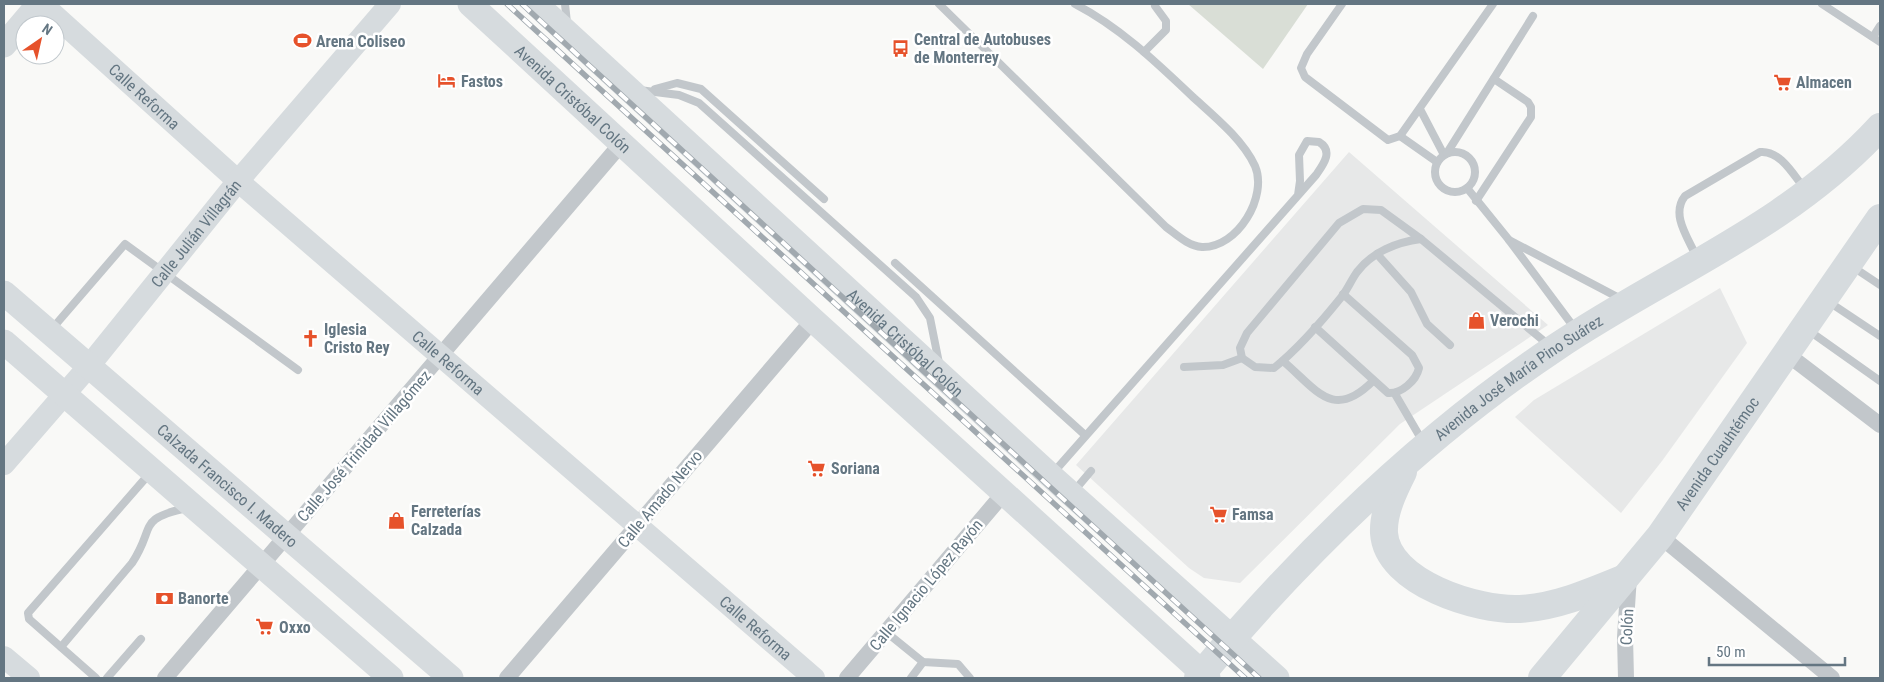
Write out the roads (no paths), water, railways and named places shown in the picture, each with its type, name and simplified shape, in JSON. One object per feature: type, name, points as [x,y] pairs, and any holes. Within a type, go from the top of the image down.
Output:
[{"type":"highway","name":"Avenida José María Pino Suárez","points":[[1203,677],[1232,638],[1344,521],[1418,453],[1553,349],[1578,332],[1740,240],[1808,193],[1858,150],[1880,127]]},
{"type":"highway","name":"Avenida Cuauhtémoc","points":[[1542,678],[1629,576],[1660,536],[1849,264],[1874,232]]},
{"type":"highway","points":[[1418,453],[1390,502],[1384,533],[1388,549],[1399,565],[1419,580],[1446,595],[1466,601],[1518,609],[1547,605],[1568,599],[1629,576]]},
{"type":"main road","points":[[4,45],[40,4]]},
{"type":"main road","name":"Avenida Cristóbal Colón","points":[[470,4],[620,144],[1004,492],[1203,677]]},
{"type":"main road","name":"Avenida Cristóbal Colón","points":[[536,4],[641,90],[1051,476],[1277,678]]},
{"type":"main road","name":"Calzada Francisco I. Madero","points":[[4,293],[451,678]]},
{"type":"main road","points":[[4,342],[193,507],[262,564],[391,678]]},
{"type":"street","name":"Calle Reforma","points":[[40,4],[238,181],[814,678]]},
{"type":"street","name":"Calle Julián Villagrán","points":[[4,464],[89,366],[238,181],[390,4]]},
{"type":"street","name":"Calle José Trinidad Villagómez","points":[[164,678],[442,356],[620,144]]},
{"type":"street","name":"Calle Amado Nervo","points":[[507,678],[813,320]]},
{"type":"street","points":[[1787,354],[1880,425]]},
{"type":"street","name":"Calle Ignacio López Rayón","points":[[847,678],[1004,492]]},
{"type":"street","points":[[1660,536],[1832,678]]},
{"type":"street","name":"Colón","points":[[1626,678],[1625,637],[1629,576]]},
{"type":"street","points":[[4,657],[28,678]]},
{"type":"lane","points":[[565,4],[568,32]]},
{"type":"lane","points":[[942,5],[1166,227],[1187,243],[1203,247],[1219,244],[1245,221],[1254,204],[1259,186],[1255,166],[1240,145],[1213,115],[1144,52],[1098,16],[1076,4]]},
{"type":"lane","points":[[1342,4],[1302,62],[1301,68],[1305,77],[1388,140],[1400,136],[1492,4]]},
{"type":"lane","points":[[1822,4],[1880,42]]},
{"type":"lane","points":[[1144,52],[1166,30],[1166,21],[1156,6]]},
{"type":"lane","points":[[1445,154],[1460,152],[1470,159],[1475,171],[1472,183],[1467,188],[1454,192],[1441,187],[1434,175],[1437,162],[1445,154],[1533,16]]},
{"type":"lane","points":[[1873,37],[1880,26]]},
{"type":"lane","points":[[1476,201],[1532,117],[1531,107],[1528,102],[1494,79]]},
{"type":"lane","points":[[641,90],[677,83],[701,88],[824,199]]},
{"type":"lane","points":[[641,90],[679,95],[699,103],[916,297],[930,318],[941,374]]},
{"type":"lane","points":[[1420,109],[1445,154]]},
{"type":"lane","points":[[1400,136],[1437,162]]},
{"type":"lane","points":[[1051,476],[1085,435],[1298,195],[1324,162],[1327,151],[1320,142],[1307,141],[1302,148],[1298,195]]},
{"type":"lane","points":[[1699,262],[1678,214],[1680,203],[1685,196],[1760,152],[1767,151],[1776,154],[1808,193]]},
{"type":"lane","points":[[1467,188],[1509,240],[1578,332]]},
{"type":"lane","points":[[1421,238],[1405,241],[1377,254],[1358,270],[1343,294],[1315,327],[1274,368],[1255,366],[1242,358],[1240,348],[1247,332],[1339,223],[1363,209],[1382,210],[1421,238],[1553,349]]},
{"type":"lane","points":[[1509,240],[1629,303]]},
{"type":"lane","points":[[49,333],[122,245],[128,244],[298,370]]},
{"type":"lane","points":[[1377,254],[1411,292],[1427,324],[1450,345]]},
{"type":"lane","points":[[894,263],[1085,435]]},
{"type":"lane","points":[[1849,264],[1880,285]]},
{"type":"lane","points":[[1315,327],[1388,393],[1395,394],[1418,374],[1420,368],[1417,362],[1343,294]]},
{"type":"lane","points":[[1825,299],[1880,336]]},
{"type":"lane","points":[[1805,328],[1880,380]]},
{"type":"lane","points":[[1184,367],[1223,364],[1242,358]]},
{"type":"lane","points":[[1283,361],[1322,395],[1333,400],[1349,400],[1358,395],[1373,381]]},
{"type":"lane","points":[[1395,394],[1418,453]]},
{"type":"lane","points":[[96,678],[30,619],[28,613],[152,471]]},
{"type":"lane","points":[[1071,494],[1091,471]]},
{"type":"lane","points":[[61,647],[132,563],[141,549],[152,520],[167,512],[193,507]]},
{"type":"lane","points":[[886,632],[923,662],[958,664],[970,678]]},
{"type":"lane","points":[[107,678],[141,639]]},
{"type":"lane","points":[[912,678],[923,662]]},
{"type":"railway","points":[[507,4],[1245,678]]},
{"type":"railway","points":[[522,4],[1259,678]]},
{"type":"place","name":"Arena Coliseo","points":[[302,41]]},
{"type":"place","name":"Central de Autobuses de Monterrey","points":[[900,48]]},
{"type":"place","name":"Fastos","points":[[447,81]]},
{"type":"place","name":"Almacen","points":[[1782,82]]},
{"type":"place","name":"Verochi","points":[[1476,320]]},
{"type":"place","name":"Iglesia Cristo Rey","points":[[310,338]]},
{"type":"place","name":"Soriana","points":[[817,468]]},
{"type":"place","name":"Famsa","points":[[1218,514]]},
{"type":"place","name":"Ferreterías Calzada","points":[[397,520]]},
{"type":"place","name":"Banorte","points":[[164,598]]},
{"type":"place","name":"Oxxo","points":[[265,627]]}]
